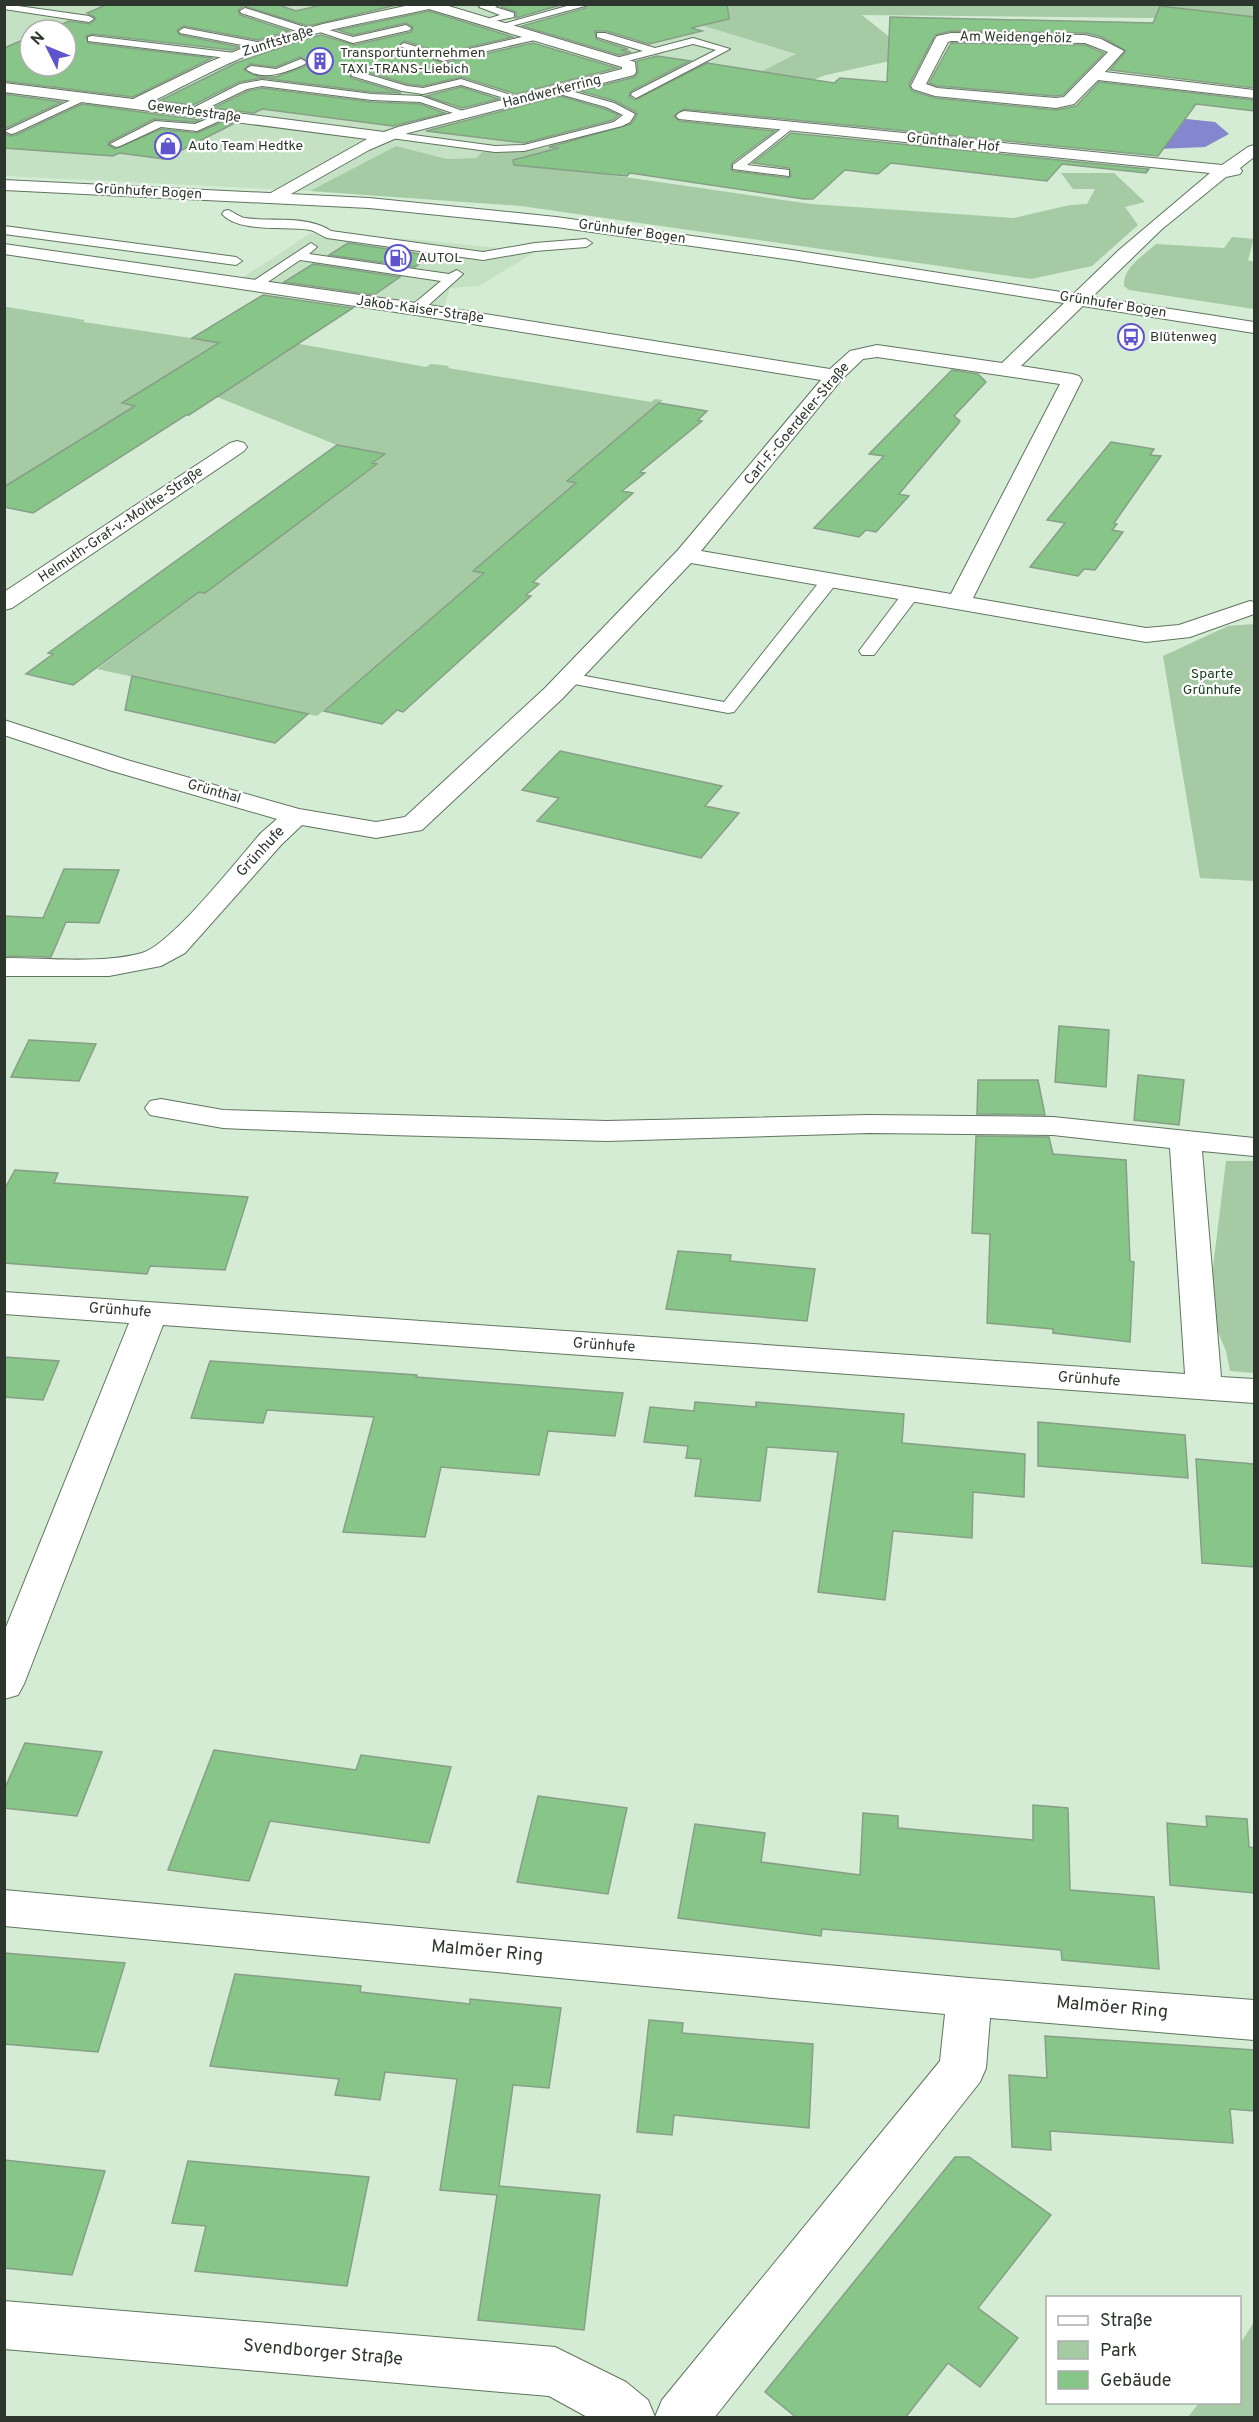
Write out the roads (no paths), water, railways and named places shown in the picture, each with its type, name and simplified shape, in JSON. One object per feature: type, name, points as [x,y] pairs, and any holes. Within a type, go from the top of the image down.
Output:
[{"type":"street","name":"Handwerkerring","points":[[275,198],[298,182],[388,136],[629,72],[630,65],[539,38],[499,21],[428,5]]},
{"type":"street","name":"Zunftstraße","points":[[135,104],[235,56],[262,46],[315,31],[428,5]]},
{"type":"street","name":"Am Weidengehölz","points":[[951,37],[1096,42],[1117,51],[1095,75],[1069,101],[1056,103],[935,92],[918,86],[942,39],[951,37]]},
{"type":"street","points":[[1095,75],[1254,94]]},
{"type":"street","name":"Gewerbestraße","points":[[4,87],[388,136]]},
{"type":"street","name":"Grünthaler Hof","points":[[684,116],[1254,172]]},
{"type":"street","points":[[1006,369],[1142,237],[1223,170],[1254,150]]},
{"type":"street","name":"Grünhufer Bogen","points":[[4,185],[275,198],[417,208],[603,228],[1078,299],[1254,328]]},
{"type":"street","name":"Grünhufer Bogen","points":[[4,202],[96,207]]},
{"type":"street","name":"Grünhufer Bogen","points":[[206,213],[368,222]]},
{"type":"street","name":"Grünhufer Bogen","points":[[438,227],[586,243],[753,267]]},
{"type":"street","name":"Jakob-Kaiser-Straße","points":[[4,249],[251,287],[416,309],[834,376]]},
{"type":"street","name":"Grünhufer Bogen","points":[[857,283],[1254,344]]},
{"type":"street","name":"Carl-F.-Goerdeler-Straße","points":[[425,814],[569,678],[686,555],[834,376],[857,355],[877,351],[1072,380],[958,602]]},
{"type":"street","name":"Helmuth-Graf-v.-Moltke-Straße","points":[[4,603],[237,447]]},
{"type":"street","points":[[686,555],[1146,635],[1182,632],[1250,608]]},
{"type":"street","name":"Grünthal","points":[[4,727],[118,765],[296,816],[376,830],[413,824],[425,814]]},
{"type":"street","name":"Grünhufe","points":[[4,968],[109,967],[151,960],[175,946],[271,839],[296,816]]},
{"type":"street","points":[[161,1108],[223,1119],[608,1131],[869,1125],[1053,1126],[1254,1147]]},
{"type":"street","points":[[1185,1139],[1204,1388]]},
{"type":"street","name":"Grünhufe","points":[[4,1303],[1254,1391]]},
{"type":"street","points":[[4,1684],[150,1314]]},
{"type":"street","name":"Malmöer Ring","points":[[4,1908],[969,1997],[1254,2020]]},
{"type":"street","points":[[681,2418],[963,2068],[969,1997]]},
{"type":"street","name":"Svendborger Straße","points":[[4,2325],[555,2372],[608,2400],[629,2418]]},
{"type":"lane","points":[[496,4],[484,7],[499,21]]},
{"type":"lane","points":[[499,21],[556,4]]},
{"type":"lane","points":[[4,6],[29,7],[40,13],[89,19]]},
{"type":"lane","points":[[499,21],[580,6]]},
{"type":"lane","points":[[245,11],[353,40],[406,28]]},
{"type":"lane","points":[[287,14],[331,44]]},
{"type":"lane","points":[[184,31],[262,46]]},
{"type":"lane","points":[[601,35],[655,51]]},
{"type":"lane","points":[[405,46],[443,58],[539,38]]},
{"type":"lane","points":[[473,56],[539,38]]},
{"type":"lane","points":[[92,39],[235,56]]},
{"type":"lane","points":[[616,61],[693,42],[725,49],[636,95]]},
{"type":"lane","points":[[216,65],[276,72],[301,62]]},
{"type":"lane","points":[[356,74],[406,89],[423,91],[460,82],[520,100]]},
{"type":"lane","points":[[191,111],[244,86],[261,83],[372,97],[421,99],[465,114]]},
{"type":"lane","points":[[388,136],[495,149],[524,148],[618,124],[626,120],[629,114],[610,105],[560,91]]},
{"type":"lane","points":[[11,131],[84,97]]},
{"type":"lane","points":[[116,144],[159,123],[197,128],[222,116]]},
{"type":"lane","points":[[785,173],[737,167],[789,126]]},
{"type":"lane","points":[[228,214],[239,221],[307,226],[318,228],[327,234],[483,256],[535,247],[586,243]]},
{"type":"lane","points":[[4,230],[236,261]]},
{"type":"lane","points":[[251,287],[327,234]]},
{"type":"lane","points":[[298,256],[450,279]]},
{"type":"lane","points":[[416,309],[450,279],[483,256]]},
{"type":"lane","points":[[569,678],[728,708],[830,580]]},
{"type":"lane","points":[[868,651],[911,594]]},
{"type":"water","points":[[1177,118],[1215,122],[1229,134],[1205,147],[1158,149]]},
{"type":"place","name":"Transportunternehmen TAXI-TRANS-Liebich","points":[[320,61]]},
{"type":"place","name":"Auto Team Hedtke","points":[[168,146]]},
{"type":"place","name":"AUTOL","points":[[398,258]]},
{"type":"place","name":"Blütenweg","points":[[1131,337]]},
{"type":"park label","name":"Sparte Grünhufe","points":[[1212,682]]}]
